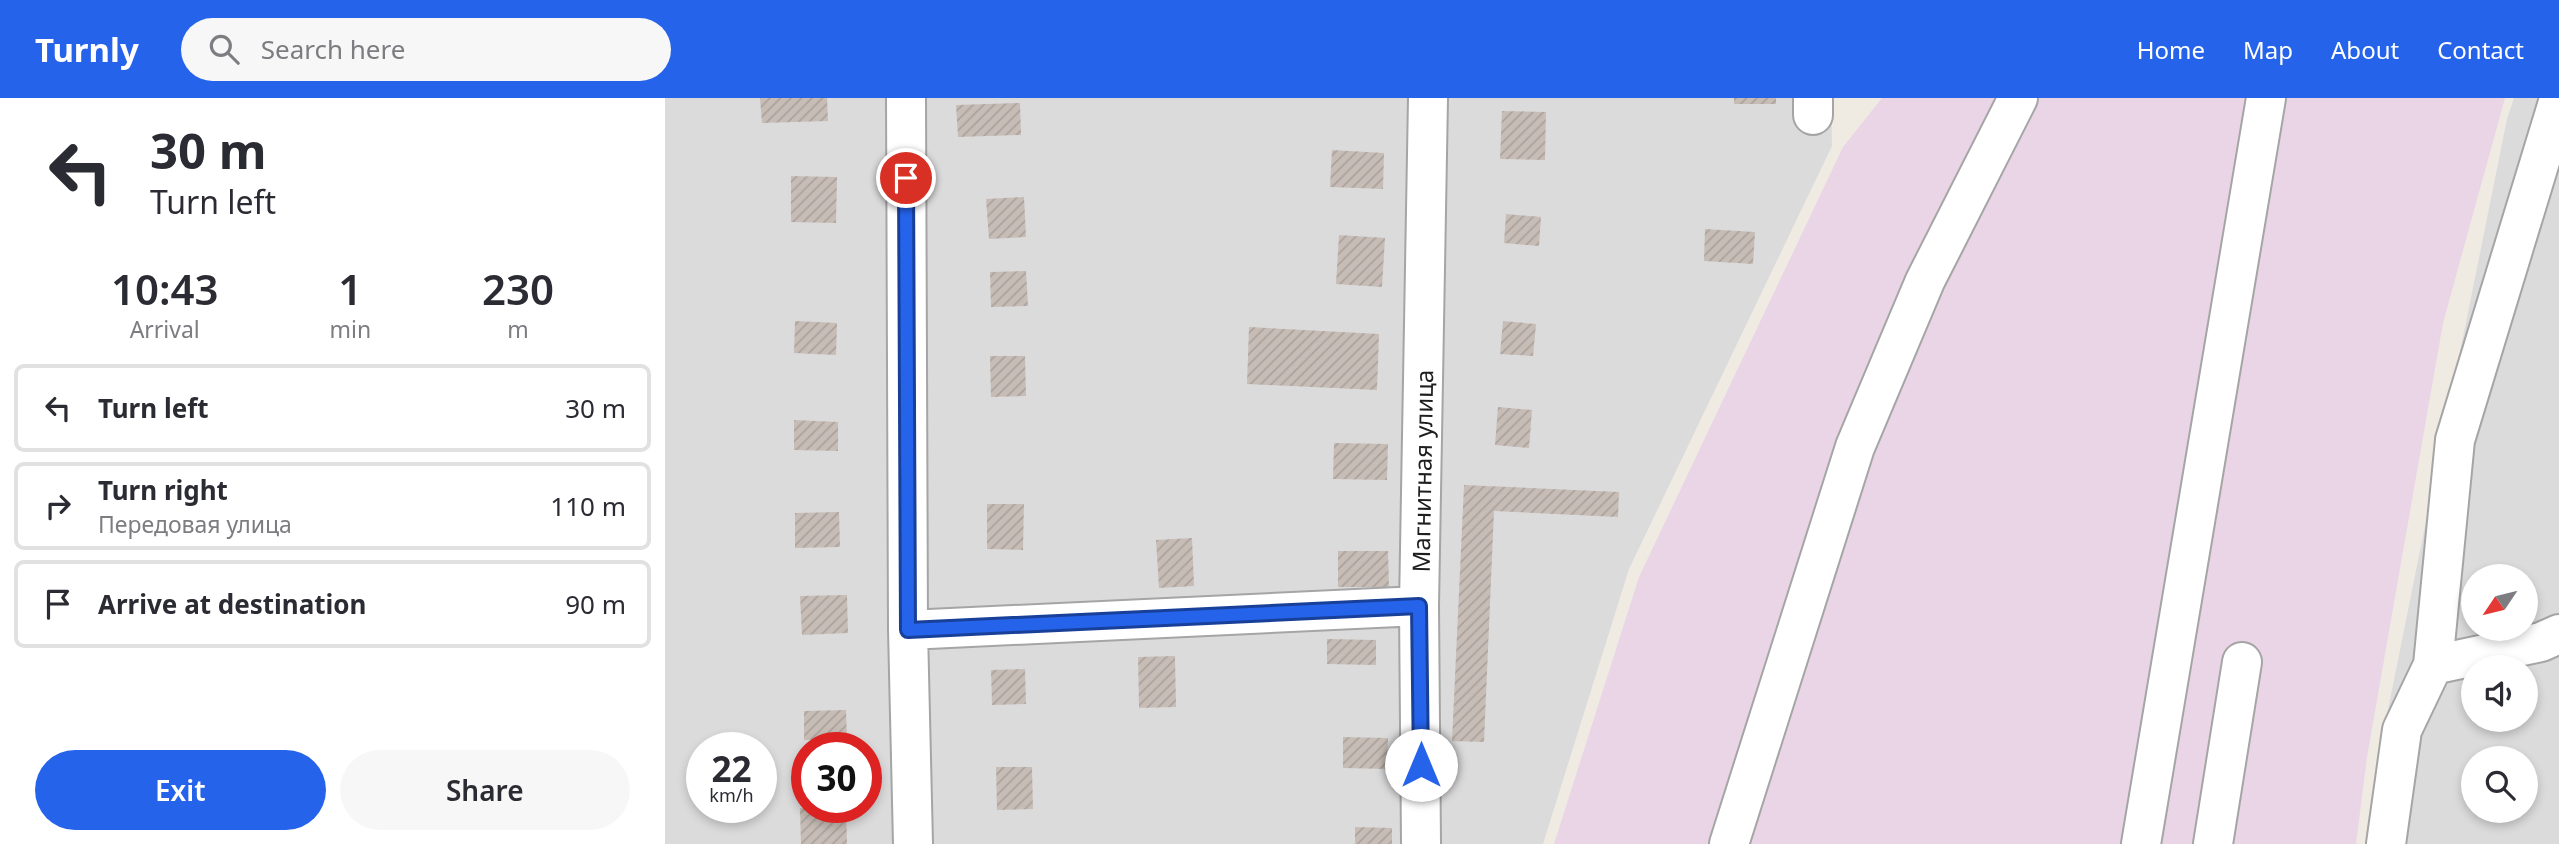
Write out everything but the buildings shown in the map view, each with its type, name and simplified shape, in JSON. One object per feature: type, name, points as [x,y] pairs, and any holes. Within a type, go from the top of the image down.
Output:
[{"type":"street","points":[[906,98],[908,630],[913,844]]},
{"type":"street","name":"Магнитная улица","points":[[1421,844],[1419,606],[1428,98]]},
{"type":"street","points":[[1729,844],[1856,447],[1924,281],[2018,98]]},
{"type":"street","points":[[2141,844],[2266,98]]},
{"type":"street","points":[[2386,844],[2402,730],[2433,665],[2455,440],[2559,99]]},
{"type":"street","points":[[908,630],[1419,606]]},
{"type":"street","points":[[2433,665],[2541,642],[2559,634]]},
{"type":"street","points":[[2213,844],[2242,662]]},
{"type":"shaded area","points":[[665,98],[1831,98],[1832,146],[1629,569],[1543,844],[665,844]]},
{"type":"shaded area","points":[[1882,98],[2505,98],[2443,323],[2367,757],[2356,844],[1554,844],[1639,577],[1843,147]]},
{"type":"shaded area","points":[[2514,98],[2559,98],[2559,844],[2370,844],[2379,754],[2507,119]]},
{"type":"route","points":[[906,178],[908,630],[1419,606],[1421,765]]}]
